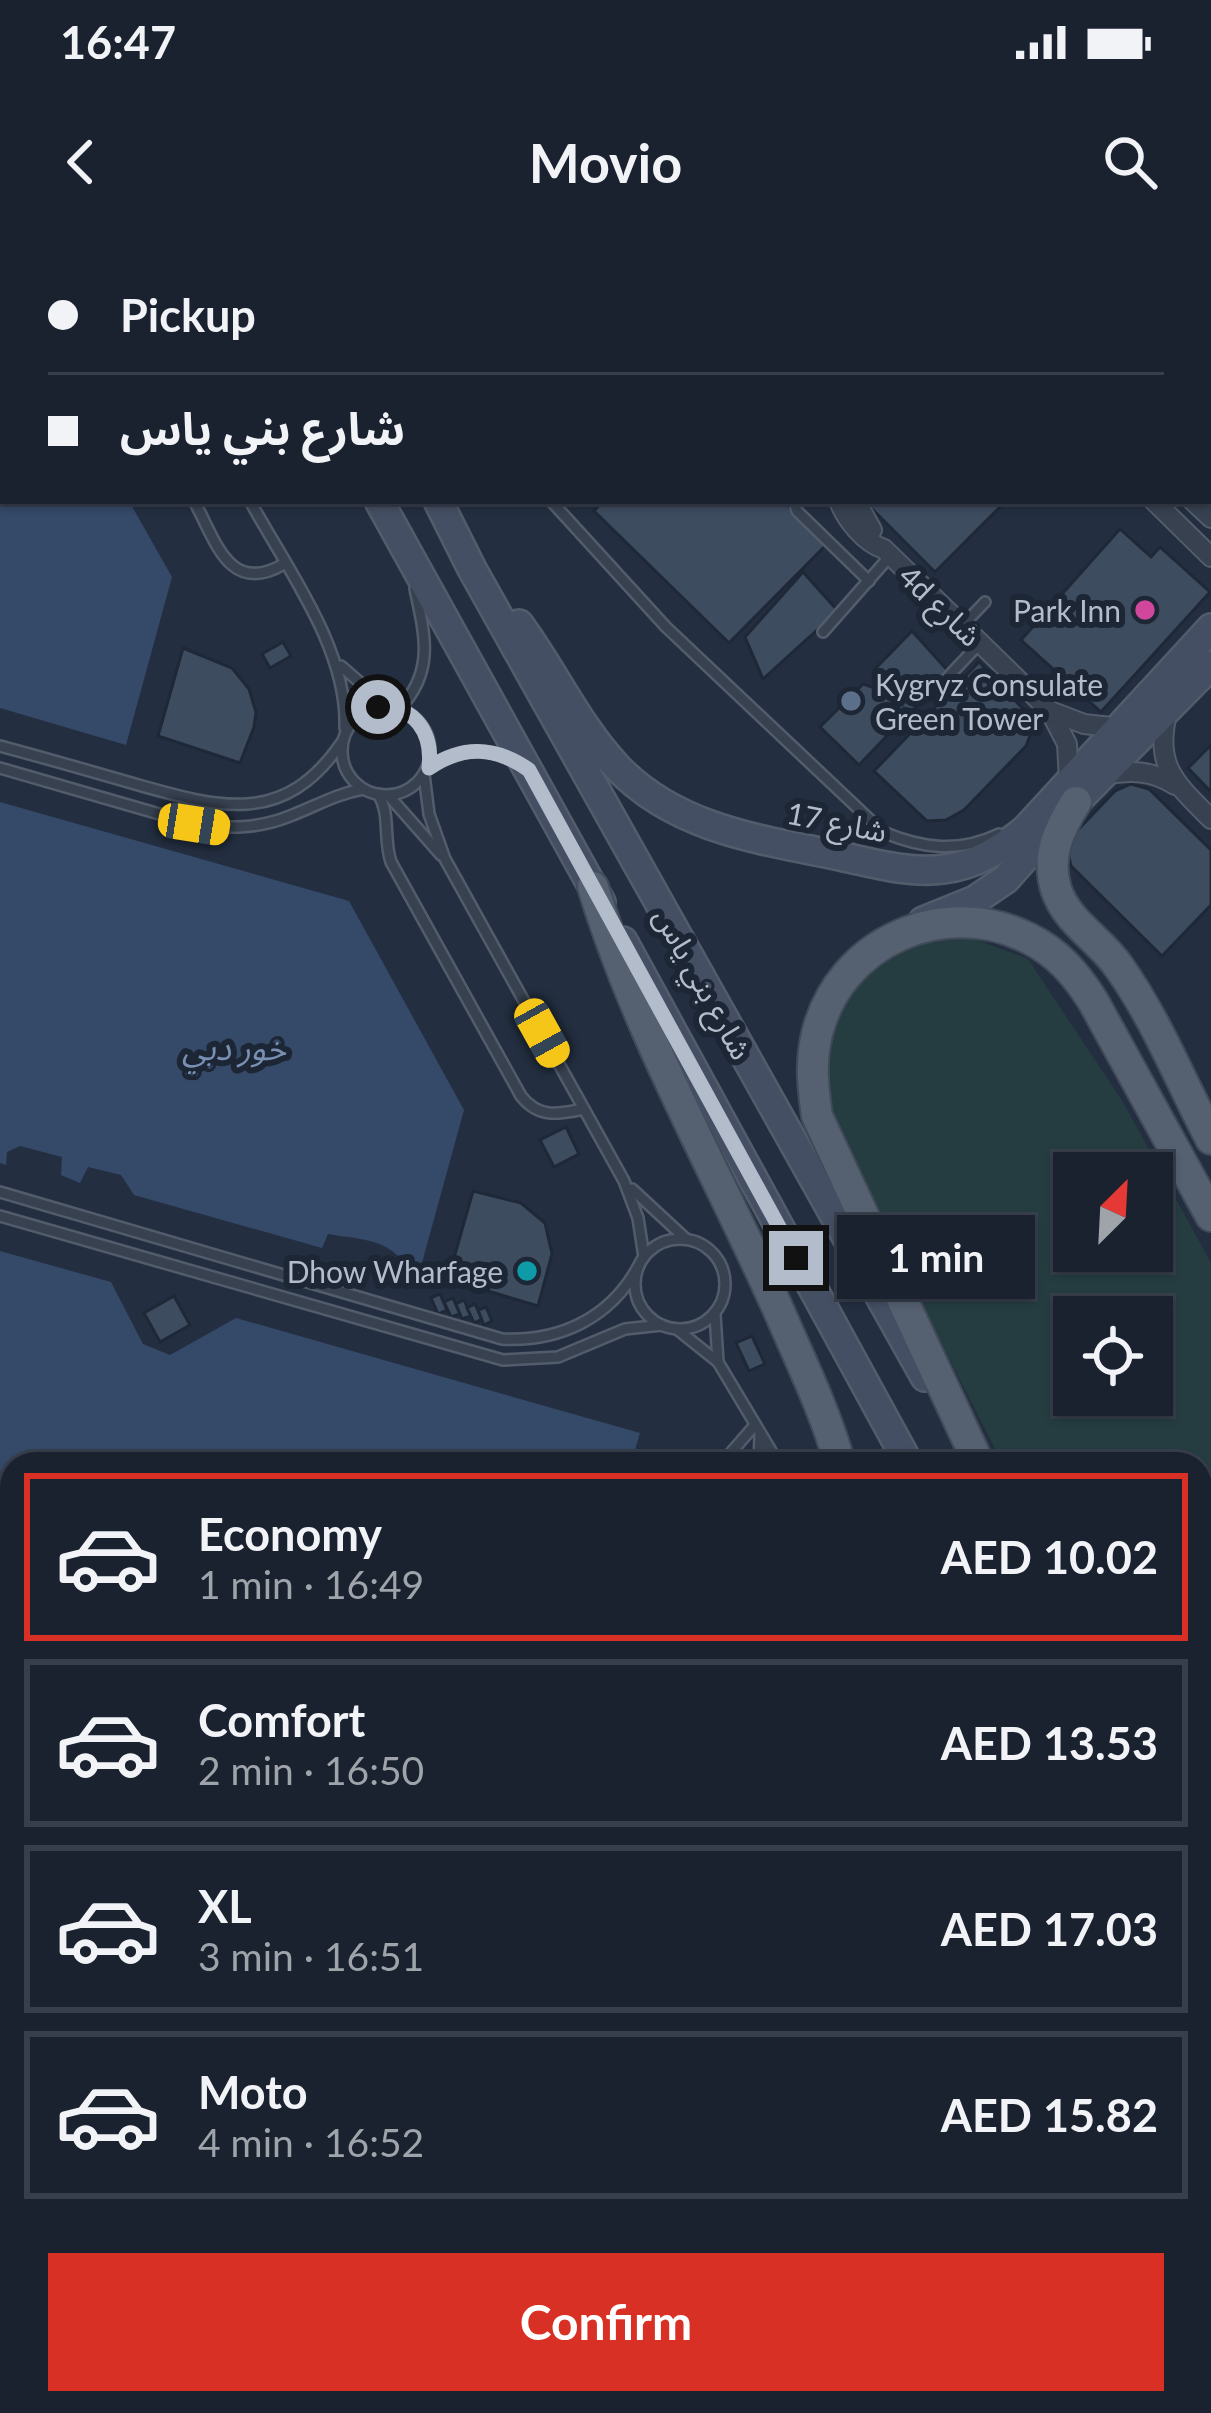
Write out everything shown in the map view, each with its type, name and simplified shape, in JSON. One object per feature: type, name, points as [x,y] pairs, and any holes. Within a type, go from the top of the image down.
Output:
[{"type":"main road","name":"شارع بني ياس","points":[[382,504],[902,1452]]},
{"type":"main road","name":"شارع بني ياس","points":[[440,504],[969,1452]]},
{"type":"main road","name":"شارع 17","points":[[472,569],[535,644],[596,741],[644,791],[702,823],[734,834],[914,870],[974,862],[1001,849],[1066,794],[1102,776],[1210,667]]},
{"type":"main road","name":"شارع 17","points":[[908,928],[975,899],[1006,879],[1066,794],[1211,628]]},
{"type":"main road","points":[[1066,794],[1054,847],[1056,887],[1076,923],[1107,951],[1130,984],[1211,1138]]},
{"type":"main road","points":[[593,887],[634,1003],[764,1277],[836,1452]]},
{"type":"main road","points":[[970,1452],[827,1144],[814,1094],[812,1058],[828,1002],[863,956],[908,928],[972,924],[1004,928],[1054,954],[1093,1000],[1211,1216]]},
{"type":"street","name":"4d شارع","points":[[840,504],[872,543],[888,552]]},
{"type":"street","name":"4d شارع","points":[[857,504],[888,552],[1050,711],[1067,744],[1066,794]]},
{"type":"street","points":[[1157,504],[1211,557]]},
{"type":"street","points":[[1168,709],[1164,758],[1179,788]]},
{"type":"street","name":"4d شارع","points":[[1050,711],[1084,724],[1120,728]]},
{"type":"street","points":[[1102,776],[1151,773],[1179,788],[1211,819]]},
{"type":"lane","points":[[196,504],[224,557],[239,572],[260,575],[284,564]]},
{"type":"lane","points":[[252,504],[337,662],[345,698],[346,769],[363,789]]},
{"type":"lane","points":[[554,504],[666,627],[883,832],[924,846],[967,846],[995,837],[1066,794]]},
{"type":"lane","points":[[795,504],[869,580]]},
{"type":"lane","points":[[0,746],[200,802],[244,806],[286,794],[305,782],[358,717],[394,708],[419,683],[426,652],[405,549]]},
{"type":"lane","points":[[823,632],[888,552]]},
{"type":"lane","points":[[962,625],[985,602]]},
{"type":"lane","points":[[947,678],[980,643]]},
{"type":"lane","points":[[337,662],[422,726],[428,739],[428,814],[445,859],[624,1181],[638,1218],[638,1300],[718,1363],[771,1452]]},
{"type":"lane","points":[[0,768],[219,828],[271,823],[333,796],[363,789],[383,795],[403,792],[445,758],[480,750],[529,770]]},
{"type":"lane","points":[[383,795],[445,859]]},
{"type":"lane","points":[[383,795],[384,835],[391,862],[521,1096],[533,1109],[549,1114],[584,1108]]},
{"type":"lane","points":[[0,1216],[503,1360],[558,1358],[625,1329],[696,1325],[715,1312],[724,1294],[723,1274],[715,1256],[687,1240],[624,1181]]},
{"type":"lane","points":[[0,1192],[478,1333],[527,1340],[575,1328],[596,1315],[620,1294],[641,1262],[668,1240],[687,1240]]},
{"type":"lane","points":[[180,1268],[186,1247]]},
{"type":"lane","points":[[715,1312],[718,1363]]},
{"type":"lane","points":[[735,1452],[758,1430]]},
{"type":"lane","points":[[758,1430],[759,1452]]},
{"type":"green space","points":[[961,934],[1028,959],[1123,1102],[1150,1152],[1053,1152],[1053,1272],[1173,1272],[1173,1193],[1211,1263],[1211,1452],[997,1452],[818,1103],[830,1009],[889,950]]},
{"type":"water","points":[[0,504],[131,504],[172,577],[126,745],[0,708]]},
{"type":"water","name":"خور دبي","points":[[0,802],[349,901],[464,1110],[417,1281],[401,1271],[403,1261],[395,1253],[369,1241],[328,1234],[322,1248],[134,1195],[121,1175],[88,1167],[80,1183],[61,1175],[62,1157],[20,1146],[7,1152],[6,1165],[0,1163]]},
{"type":"water","points":[[0,1251],[111,1282],[143,1344],[170,1355],[236,1318],[640,1433],[634,1452],[0,1452]]},
{"type":"building","points":[[600,504],[786,504],[827,544],[729,643],[594,511]]},
{"type":"building","points":[[870,504],[1003,504],[935,572]]},
{"type":"building","points":[[1120,529],[1151,557],[1160,547],[1210,592],[1101,712],[1021,640]]},
{"type":"building","points":[[803,572],[838,611],[763,679],[745,637]]},
{"type":"building","points":[[912,631],[949,672],[913,710],[904,708],[903,719],[859,765],[820,727],[863,684],[878,689],[874,670]]},
{"type":"building","points":[[283,642],[291,656],[270,668],[262,654]]},
{"type":"building","points":[[183,648],[232,668],[249,689],[256,712],[240,763],[158,736]]},
{"type":"building","points":[[979,662],[1023,709],[1033,728],[1026,746],[964,810],[946,820],[927,821],[874,771]]},
{"type":"building","points":[[1211,745],[1211,792],[1188,768]]},
{"type":"building","points":[[1131,784],[1149,789],[1211,850],[1211,905],[1162,956],[1071,866],[1068,853],[1070,838],[1115,791]]},
{"type":"building","points":[[566,1127],[579,1154],[554,1167],[540,1140]]},
{"type":"building","points":[[473,1191],[521,1203],[545,1223],[552,1254],[538,1306],[448,1279]]},
{"type":"building","points":[[440,1294],[447,1310],[438,1314],[431,1298]]},
{"type":"building","points":[[174,1296],[190,1325],[160,1342],[144,1313]]},
{"type":"building","points":[[453,1298],[460,1314],[451,1317],[444,1302]]},
{"type":"building","points":[[464,1300],[471,1316],[462,1319],[456,1304]]},
{"type":"building","points":[[475,1304],[482,1319],[474,1323],[467,1308]]},
{"type":"building","points":[[486,1307],[492,1321],[484,1325],[478,1310]]},
{"type":"building","points":[[752,1336],[765,1364],[749,1371],[736,1343]]},
{"type":"place","name":"Park Inn","points":[[1145,610]]},
{"type":"place","name":"Kygryz Consulate Green Tower","points":[[851,701]]},
{"type":"place","name":"Dhow Wharfage","points":[[527,1271]]},
{"type":"route","points":[[378,707],[399,709],[422,726],[428,739],[429,768],[445,758],[480,750],[498,753],[529,770],[796,1258]]}]
